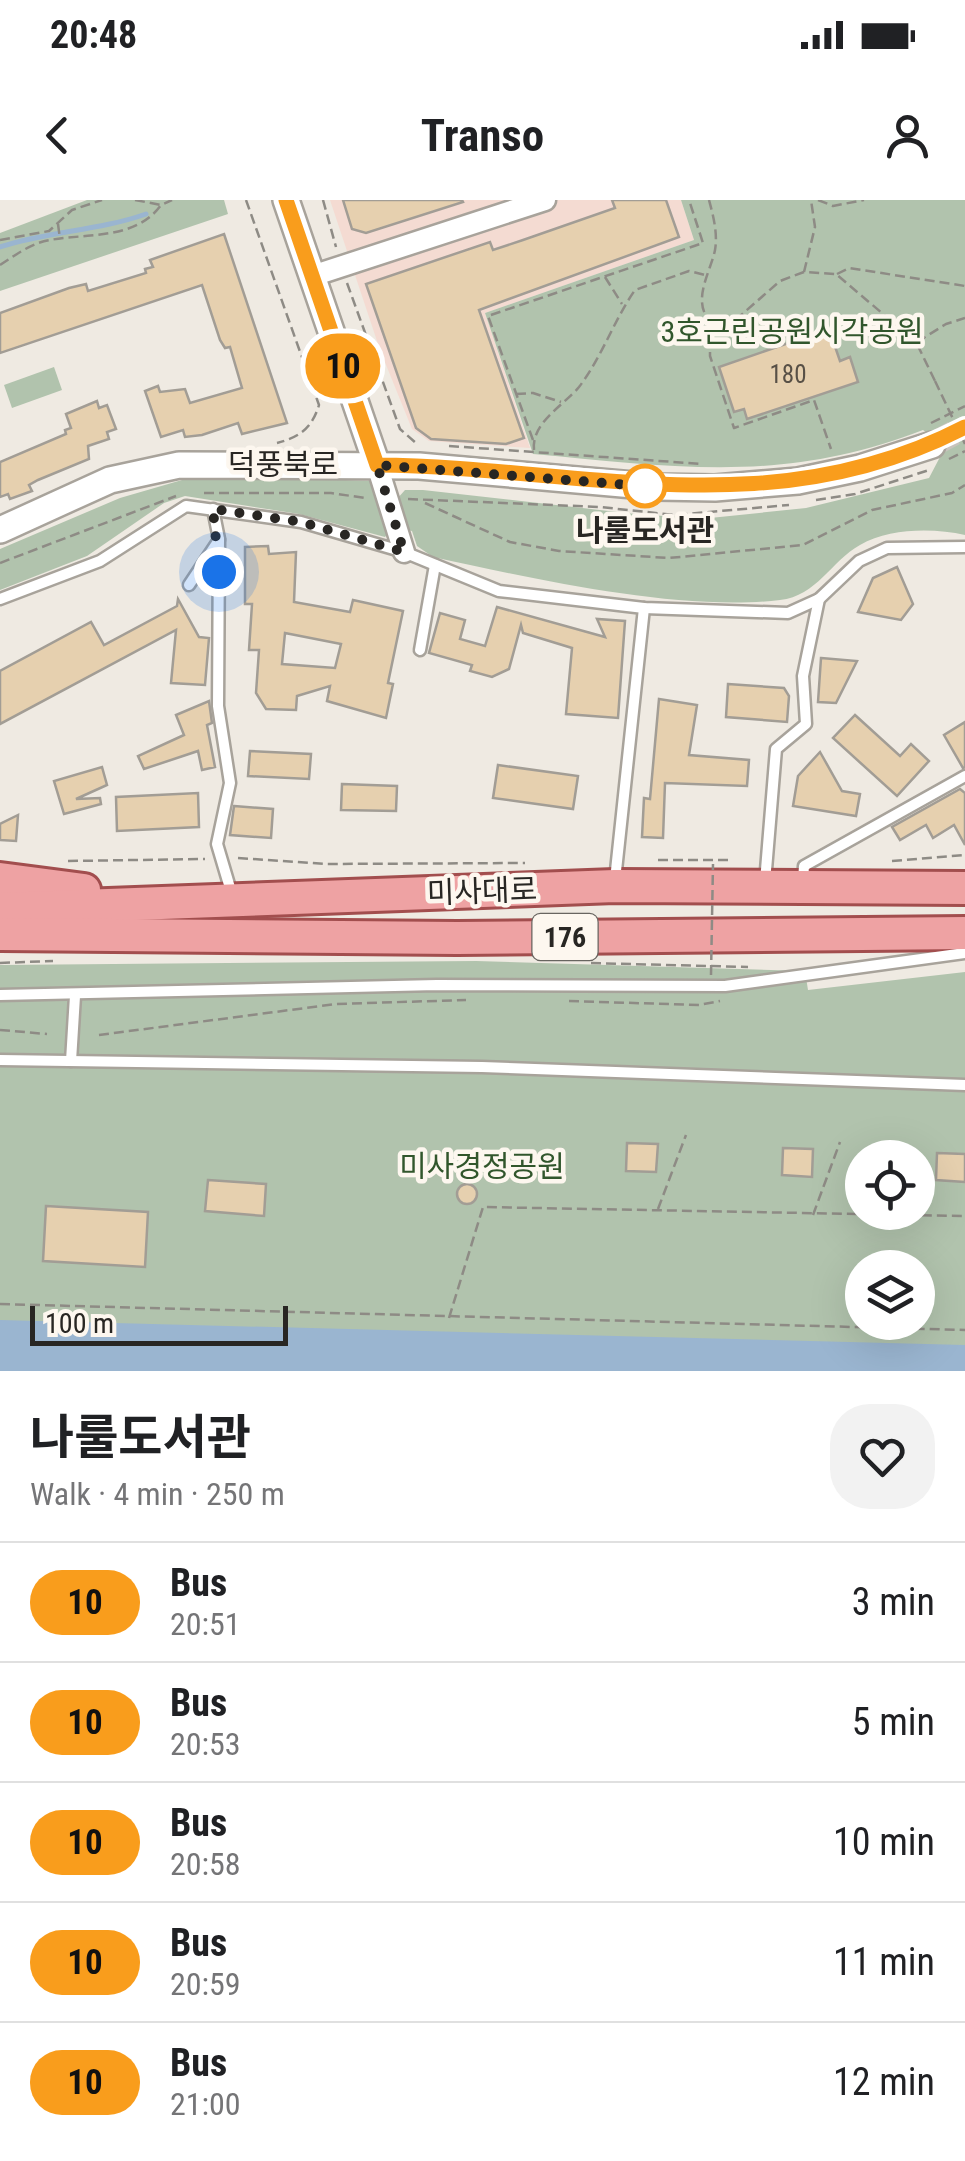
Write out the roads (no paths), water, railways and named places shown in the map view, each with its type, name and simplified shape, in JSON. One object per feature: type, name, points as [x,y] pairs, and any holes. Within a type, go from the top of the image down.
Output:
[{"type":"main road","name":"미사대로","points":[[0,908],[616,874],[766,875],[802,886],[965,888]]},
{"type":"main road","points":[[0,880],[168,901]]},
{"type":"main road","name":"미사대로","points":[[0,934],[166,938],[965,934]]},
{"type":"main road","points":[[0,949],[81,950],[166,938]]},
{"type":"street","points":[[286,200],[404,552]]},
{"type":"street","points":[[312,276],[545,200]]},
{"type":"street","name":"덕풍북로","points":[[0,530],[110,480],[178,465],[377,465],[715,488],[798,481],[860,468],[930,434]]},
{"type":"lane","points":[[0,598],[100,561],[171,512],[186,506],[301,522],[404,552],[498,591],[644,608],[788,613],[819,599],[859,561],[888,548],[965,548]]},
{"type":"lane","points":[[213,509],[219,539],[218,706],[230,783],[216,844],[233,898]]},
{"type":"lane","points":[[189,584],[219,539]]},
{"type":"lane","points":[[420,650],[435,565]]},
{"type":"lane","points":[[766,875],[776,749],[806,724],[804,676],[819,599]]},
{"type":"lane","points":[[616,874],[644,608]]},
{"type":"lane","points":[[802,886],[804,866],[965,776]]},
{"type":"lane","points":[[0,996],[437,985],[725,986],[965,953]]},
{"type":"lane","points":[[70,1061],[75,996]]},
{"type":"lane","points":[[0,1060],[482,1066],[965,1085]]},
{"type":"water","points":[[0,1320],[965,1345],[965,1371],[0,1371]]},
{"type":"waterway","points":[[0,247],[146,214]]},
{"type":"tunnel","points":[[932,445],[965,427]]},
{"type":"place","name":"나룰도서관","points":[[645,486]]},
{"type":"park label","name":"3호근린공원시각공원","points":[[792,331]]},
{"type":"park label","name":"미사경정공원","points":[[482,1166]]}]
